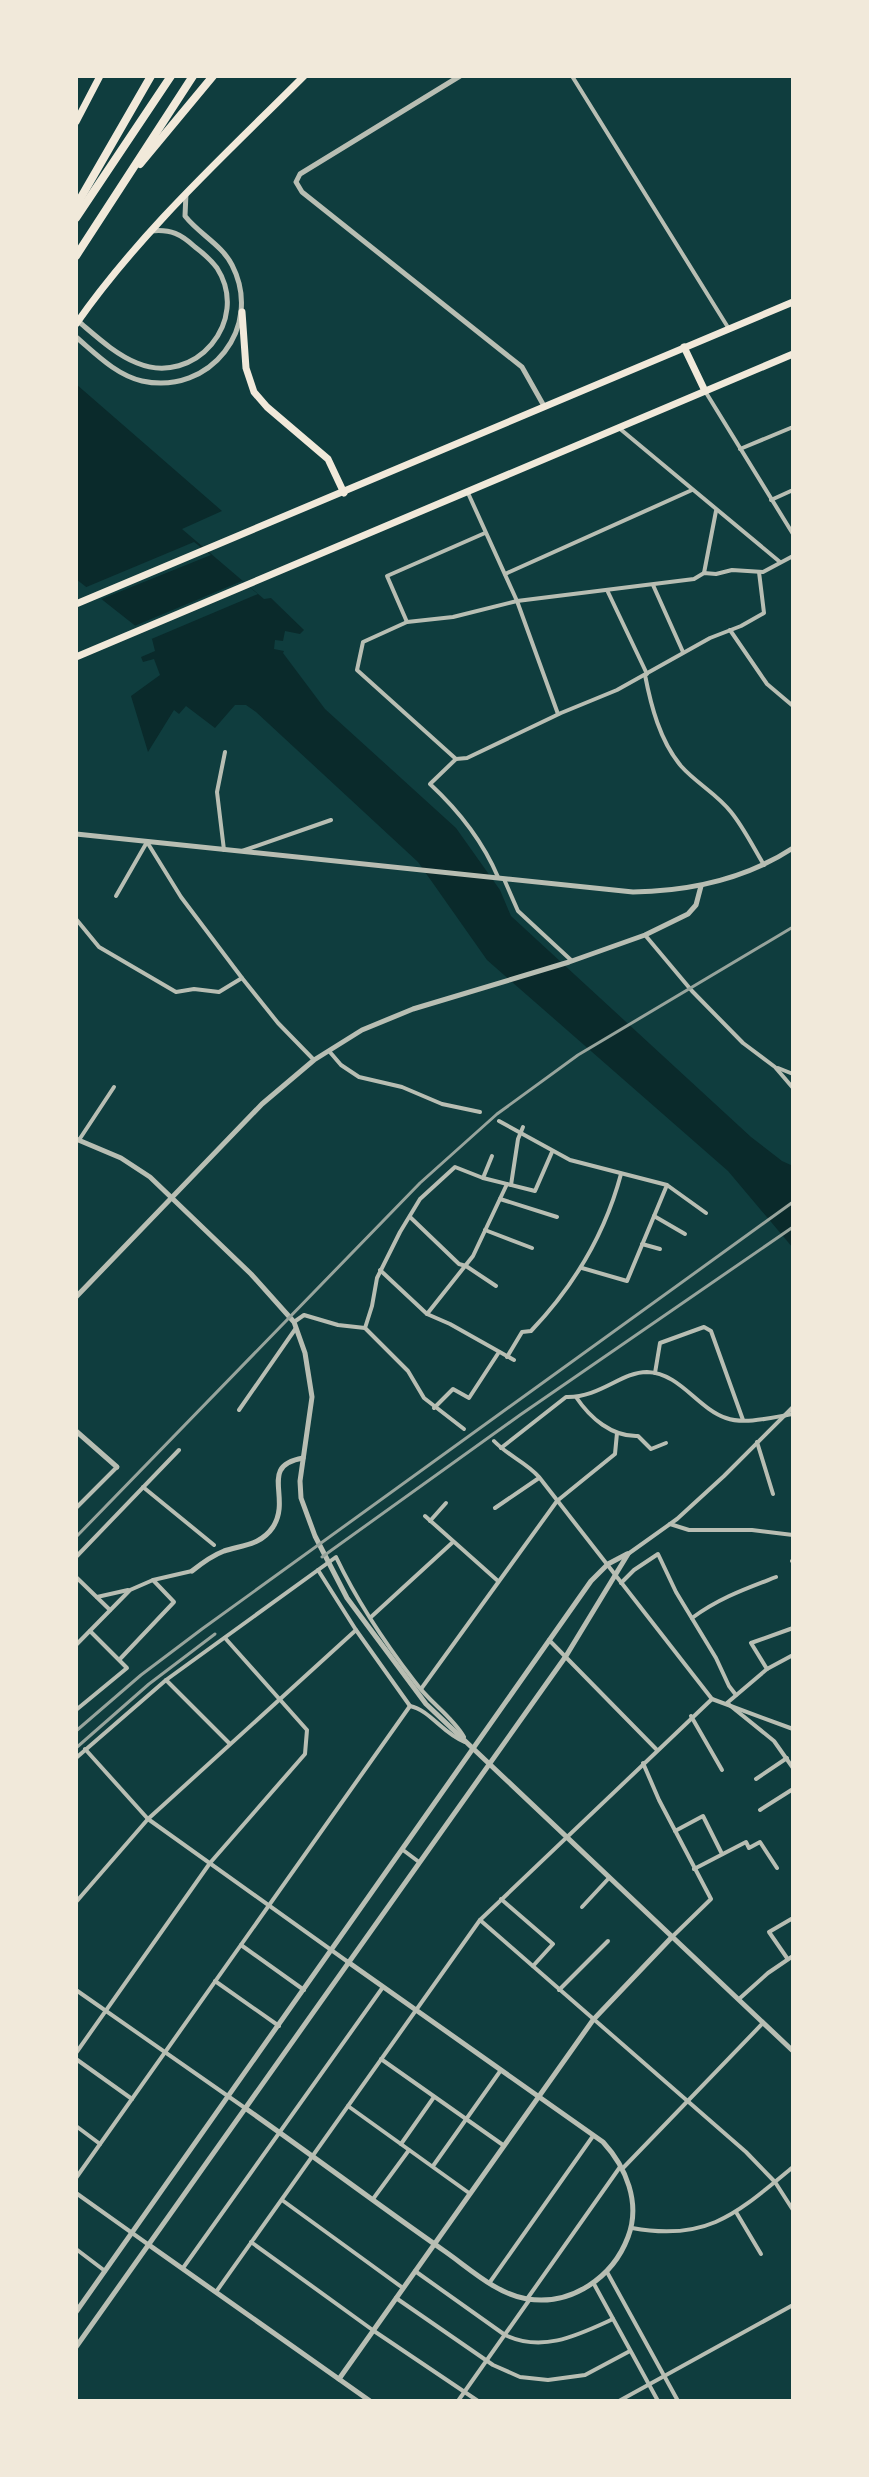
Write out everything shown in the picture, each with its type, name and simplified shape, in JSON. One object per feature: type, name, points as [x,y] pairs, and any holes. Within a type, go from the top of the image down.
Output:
[{"type":"highway","points":[[76,122],[100,76]]},
{"type":"highway","points":[[76,206],[151,76]]},
{"type":"highway","points":[[76,218],[171,76]]},
{"type":"highway","points":[[76,256],[193,76]]},
{"type":"highway","points":[[130,172],[143,162],[213,76]]},
{"type":"highway","points":[[76,322],[186,192],[304,76]]},
{"type":"highway","points":[[76,604],[793,302]]},
{"type":"highway","points":[[242,312],[246,368],[254,392],[328,459],[344,493]]},
{"type":"highway","points":[[684,347],[705,391]]},
{"type":"highway","points":[[76,657],[793,354]]},
{"type":"street","points":[[460,76],[300,174],[296,182],[302,192],[522,367],[544,406]]},
{"type":"street","points":[[572,76],[729,329]]},
{"type":"street","points":[[76,337],[123,374],[145,381],[168,383],[196,376],[217,362],[233,340],[242,312],[241,289],[232,264],[185,216],[186,192]]},
{"type":"street","points":[[76,322],[119,354],[149,367],[178,367],[212,346],[222,329],[227,309],[226,292],[219,273],[204,255],[180,235],[167,230],[150,231]]},
{"type":"street","points":[[705,391],[793,534]]},
{"type":"street","points":[[740,450],[793,427]]},
{"type":"street","points":[[619,428],[781,562]]},
{"type":"street","points":[[505,574],[692,490]]},
{"type":"street","points":[[771,500],[793,490]]},
{"type":"street","points":[[468,493],[517,601],[558,714]]},
{"type":"street","points":[[704,573],[716,511]]},
{"type":"street","points":[[407,622],[387,576],[486,533]]},
{"type":"street","points":[[456,759],[357,670],[363,642],[407,622],[453,617],[517,601],[694,579],[704,573],[732,570],[759,572],[793,556]]},
{"type":"street","points":[[570,962],[518,911],[488,856],[455,807],[430,784],[456,759],[467,758],[558,714],[617,690],[684,652],[764,613],[759,572]]},
{"type":"street","points":[[653,585],[684,652]]},
{"type":"street","points":[[607,590],[646,674],[655,717],[669,748],[681,766],[734,815],[764,865]]},
{"type":"street","points":[[730,630],[767,684],[793,706]]},
{"type":"street","points":[[224,850],[217,792],[225,752]]},
{"type":"street","points":[[240,852],[331,820]]},
{"type":"street","points":[[76,834],[633,892],[701,886],[764,865],[793,848]]},
{"type":"street","points":[[116,896],[147,842]]},
{"type":"street","points":[[147,842],[164,872],[242,978],[278,1023],[314,1060]]},
{"type":"street","points":[[76,1297],[262,1104],[314,1060],[385,1019],[570,962],[645,935],[688,914],[696,905],[701,886]]},
{"type":"street","points":[[76,919],[99,947],[176,992],[194,989],[219,992],[242,978]]},
{"type":"street","points":[[645,935],[692,991],[743,1043],[775,1067],[793,1088]]},
{"type":"street","points":[[329,1051],[341,1065],[365,1080],[402,1087],[442,1104],[480,1112]]},
{"type":"street","points":[[775,1067],[793,1074]]},
{"type":"street","points":[[114,1087],[77,1139],[121,1158],[150,1177],[268,1291],[295,1325],[305,1353],[312,1397],[300,1481],[301,1498],[315,1536],[347,1598],[426,1704],[793,2051]]},
{"type":"street","points":[[499,1121],[522,1130],[552,1152],[570,1160],[667,1185],[706,1213]]},
{"type":"street","points":[[427,1314],[466,1266],[509,1184],[522,1130]]},
{"type":"street","points":[[365,1328],[380,1270],[420,1199],[455,1167],[483,1178],[535,1191],[552,1152]]},
{"type":"street","points":[[483,1178],[492,1156]]},
{"type":"street","points":[[507,1357],[522,1332],[531,1331],[553,1308],[582,1268],[621,1174]]},
{"type":"street","points":[[582,1268],[627,1281],[667,1185]]},
{"type":"street","points":[[500,1199],[557,1217]]},
{"type":"street","points":[[654,1216],[685,1234]]},
{"type":"street","points":[[410,1217],[459,1264],[496,1286]]},
{"type":"street","points":[[485,1230],[532,1248]]},
{"type":"street","points":[[642,1244],[660,1249]]},
{"type":"street","points":[[380,1270],[427,1314],[514,1360]]},
{"type":"street","points":[[239,1410],[304,1315],[338,1325],[365,1328],[408,1371],[424,1398],[464,1429]]},
{"type":"street","points":[[655,1373],[660,1343],[704,1327],[711,1331],[743,1420]]},
{"type":"street","points":[[434,1408],[453,1389],[469,1398],[499,1352]]},
{"type":"street","points":[[501,1448],[566,1397],[588,1395],[644,1372],[673,1380],[726,1418],[743,1420],[793,1414]]},
{"type":"street","points":[[576,1397],[588,1414],[617,1433],[638,1436],[651,1449],[666,1443]]},
{"type":"street","points":[[77,2308],[133,2233],[591,1581],[608,1564],[628,1554],[670,1524],[724,1476],[793,1407]]},
{"type":"street","points":[[76,1431],[117,1467],[76,1508]]},
{"type":"street","points":[[421,1689],[557,1501],[615,1454],[617,1433]]},
{"type":"street","points":[[494,1441],[507,1455],[531,1468],[539,1477],[712,1699],[793,1729]]},
{"type":"street","points":[[757,1442],[773,1494]]},
{"type":"street","points":[[76,1557],[179,1450]]},
{"type":"street","points":[[97,1597],[192,1571],[207,1559],[258,1541],[269,1533],[280,1512],[281,1493],[277,1479],[280,1468],[287,1461],[303,1458]]},
{"type":"street","points":[[495,1508],[539,1477]]},
{"type":"street","points":[[143,1487],[214,1545]]},
{"type":"street","points":[[430,1521],[446,1503]]},
{"type":"street","points":[[425,1516],[498,1581]]},
{"type":"street","points":[[670,1524],[689,1530],[752,1530],[793,1535]]},
{"type":"street","points":[[371,1617],[453,1542]]},
{"type":"street","points":[[76,2347],[566,1656],[628,1554]]},
{"type":"street","points":[[620,1583],[658,1554],[676,1592],[736,1695]]},
{"type":"street","points":[[76,1758],[166,1680],[336,1557],[371,1617],[421,1689],[458,1726],[467,1742]]},
{"type":"street","points":[[318,1569],[356,1630],[410,1706],[419,1708],[451,1737],[467,1742]]},
{"type":"street","points":[[76,1577],[110,1610]]},
{"type":"street","points":[[692,1618],[733,1592],[776,1577]]},
{"type":"street","points":[[119,1660],[174,1602],[153,1580]]},
{"type":"street","points":[[76,1645],[130,1590]]},
{"type":"street","points":[[767,1669],[751,1643],[793,1628]]},
{"type":"street","points":[[76,1902],[148,1819],[356,1630]]},
{"type":"street","points":[[76,1710],[127,1668],[90,1631]]},
{"type":"street","points":[[76,2053],[210,1863],[305,1754],[307,1730],[225,1638]]},
{"type":"street","points":[[549,1640],[657,1750]]},
{"type":"street","points":[[727,1703],[767,1669],[793,1655]]},
{"type":"street","points":[[166,1680],[229,1743]]},
{"type":"street","points":[[216,2292],[480,1920],[712,1699]]},
{"type":"street","points":[[727,1703],[774,1741],[793,1768]]},
{"type":"street","points":[[76,2178],[410,1706]]},
{"type":"street","points":[[691,1716],[722,1770]]},
{"type":"street","points":[[76,1990],[490,2282],[529,2299],[574,2293],[594,2284],[619,2255],[631,2228],[631,2193],[623,2166],[603,2142],[148,1819],[85,1749]]},
{"type":"street","points":[[756,1779],[787,1758]]},
{"type":"street","points":[[339,2379],[593,2020],[711,1899],[643,1763]]},
{"type":"street","points":[[760,1810],[793,1789]]},
{"type":"street","points":[[675,1831],[703,1816],[723,1854]]},
{"type":"street","points":[[694,1869],[746,1842],[749,1848],[760,1842],[777,1868]]},
{"type":"street","points":[[403,1850],[419,1862]]},
{"type":"street","points":[[582,1907],[609,1878]]},
{"type":"street","points":[[501,1899],[553,1944],[532,1966]]},
{"type":"street","points":[[739,1999],[790,1958],[769,1932],[793,1918]]},
{"type":"street","points":[[480,1920],[746,2152],[775,2182],[793,2210]]},
{"type":"street","points":[[559,1990],[608,1941]]},
{"type":"street","points":[[241,1945],[304,1990]]},
{"type":"street","points":[[215,1981],[279,2026]]},
{"type":"street","points":[[183,2268],[383,1987]]},
{"type":"street","points":[[458,2401],[623,2166],[763,2023]]},
{"type":"street","points":[[76,2059],[132,2099]]},
{"type":"street","points":[[381,2059],[503,2145]]},
{"type":"street","points":[[432,2167],[501,2070]]},
{"type":"street","points":[[401,2144],[434,2097]]},
{"type":"street","points":[[348,2106],[469,2193]]},
{"type":"street","points":[[76,2126],[100,2144]]},
{"type":"street","points":[[490,2282],[593,2136]]},
{"type":"street","points":[[373,2199],[409,2150]]},
{"type":"street","points":[[631,2228],[655,2232],[696,2230],[736,2212],[793,2167]]},
{"type":"street","points":[[76,2193],[370,2401]]},
{"type":"street","points":[[281,2200],[403,2288]]},
{"type":"street","points":[[736,2212],[761,2254]]},
{"type":"street","points":[[251,2242],[478,2401]]},
{"type":"street","points":[[76,2249],[105,2271]]},
{"type":"street","points":[[415,2271],[505,2335],[530,2342],[560,2341],[613,2319]]},
{"type":"street","points":[[607,2272],[678,2401]]},
{"type":"street","points":[[594,2284],[658,2401]]},
{"type":"street","points":[[396,2298],[487,2361],[520,2377],[563,2380],[585,2375],[630,2351]]},
{"type":"street","points":[[619,2401],[793,2305]]},
{"type":"water","points":[[76,384],[222,511],[182,529],[264,599],[271,598],[304,630],[300,634],[285,631],[283,641],[275,640],[274,649],[284,651],[325,709],[456,828],[500,890],[511,916],[751,1137],[793,1166],[793,1248],[728,1171],[487,960],[418,862],[256,712],[246,705],[235,705],[215,728],[186,706],[179,714],[174,710],[148,752],[131,696],[160,675],[154,659],[143,662],[141,657],[155,651],[152,639],[76,579]]},
{"type":"pier","points":[[194,542],[211,555],[99,600],[84,588]]},
{"type":"pier","points":[[242,581],[258,594],[149,640],[132,627]]},
{"type":"railway","points":[[76,1537],[420,1183],[497,1114],[578,1055],[793,927]]},
{"type":"railway","points":[[76,1731],[141,1675],[202,1629],[793,1202]]},
{"type":"railway","points":[[322,1557],[520,1415],[793,1227]]},
{"type":"railway","points":[[76,1748],[149,1684],[215,1634]]}]
